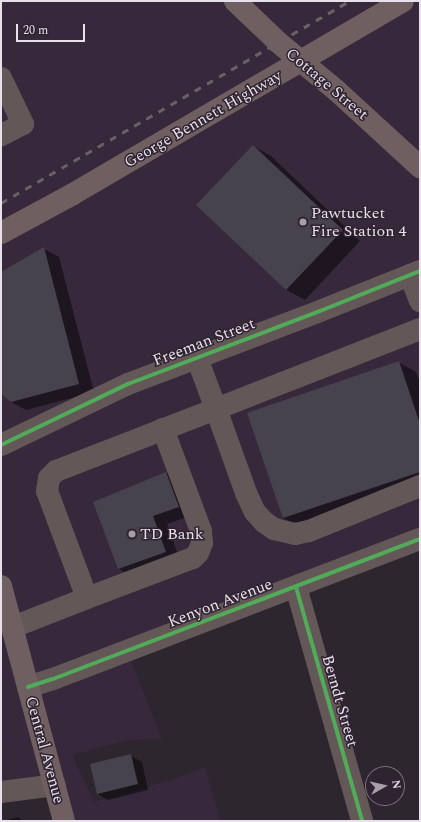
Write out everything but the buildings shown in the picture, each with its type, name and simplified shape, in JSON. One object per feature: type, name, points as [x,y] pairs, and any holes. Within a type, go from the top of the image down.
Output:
[{"type":"main road","name":"Cottage Street","points":[[235,1],[301,62],[337,91],[420,168]]},
{"type":"main road","name":"George Bennett Highway","points":[[1,233],[73,194],[403,1]]},
{"type":"main road","name":"Central Avenue","points":[[1,586],[64,821]]},
{"type":"street","points":[[1,78],[22,124],[1,135]]},
{"type":"street","points":[[415,273],[420,301]]},
{"type":"street","name":"Freeman Street","points":[[1,445],[128,384],[415,273]]},
{"type":"street","points":[[87,598],[47,491],[49,478],[56,471],[420,329]]},
{"type":"street","points":[[196,358],[249,499],[255,512],[264,522],[274,529],[295,534],[309,531],[420,486]]},
{"type":"street","points":[[13,627],[193,558],[198,553],[202,543],[201,531],[163,430]]},
{"type":"street","name":"Kenyon Avenue","points":[[28,687],[420,540]]},
{"type":"street","name":"Berndt Street","points":[[296,587],[362,821]]},
{"type":"street","points":[[1,792],[55,785]]},
{"type":"shaded area","points":[[1,1],[420,1],[420,539],[130,658],[162,739],[127,740],[72,755],[94,802],[171,780],[205,767],[220,821],[55,821],[44,791],[1,796]]},
{"type":"railway","points":[[1,203],[350,1]]},
{"type":"cycle path","points":[[1,445],[128,384],[320,311],[420,271]]},
{"type":"cycle path","points":[[28,687],[53,679],[420,539]]},
{"type":"cycle path","points":[[296,587],[362,821]]},
{"type":"place","name":"Pawtucket Fire Station 4","points":[[303,222]]},
{"type":"place","name":"TD Bank","points":[[132,534]]}]
